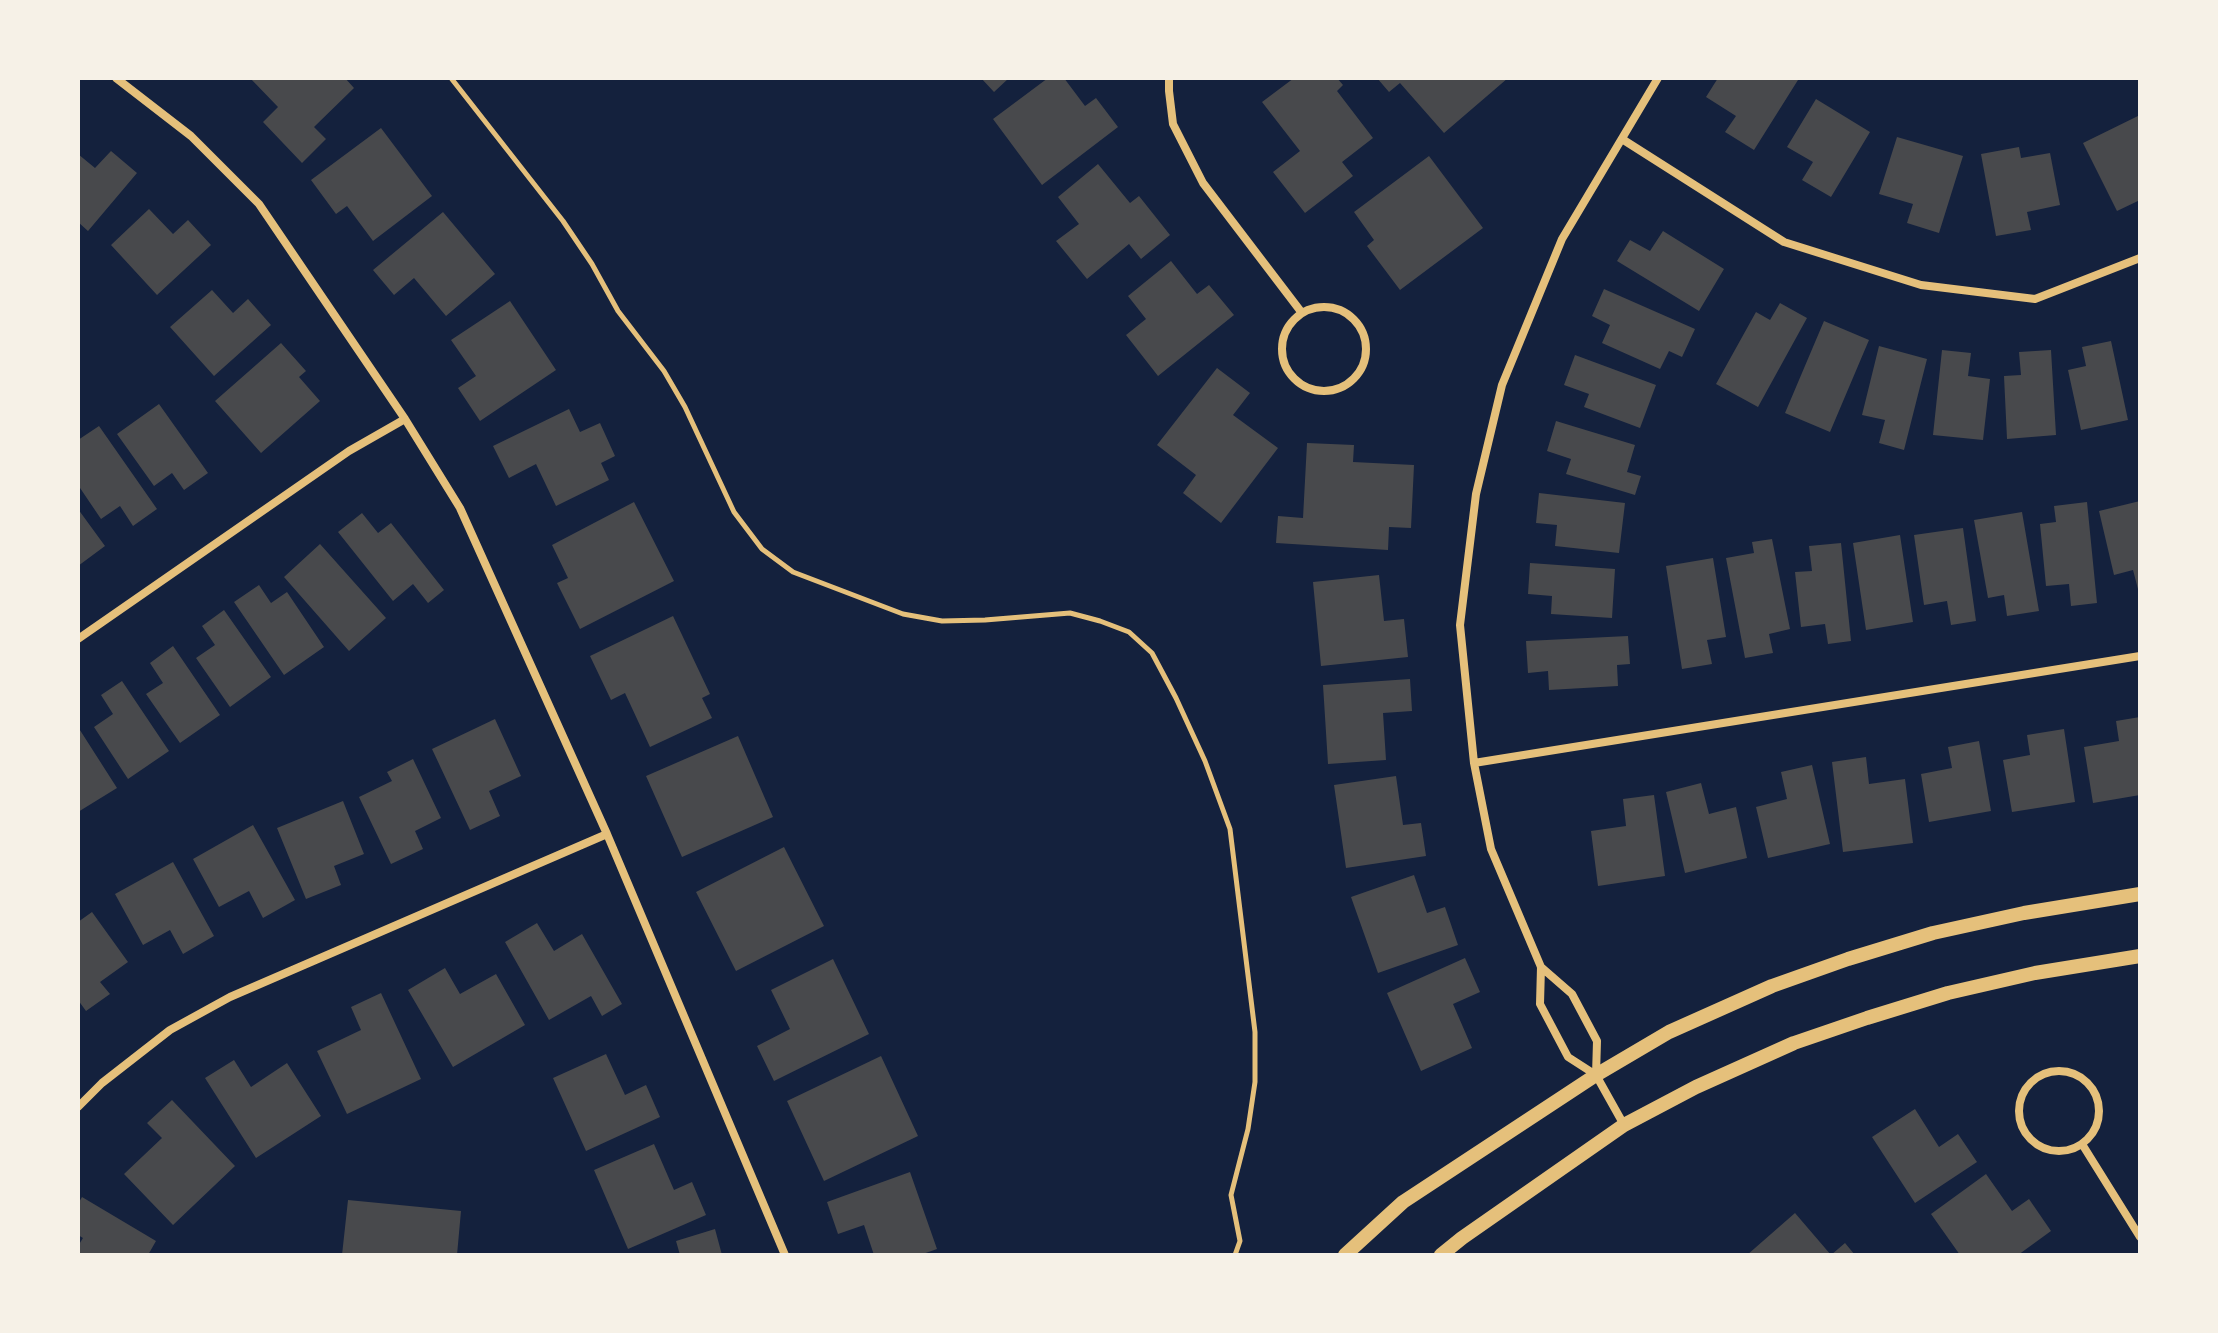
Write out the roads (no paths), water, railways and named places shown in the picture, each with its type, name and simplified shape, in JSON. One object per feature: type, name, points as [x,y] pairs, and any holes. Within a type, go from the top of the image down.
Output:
[{"type":"street","points":[[116,78],[191,136],[259,204],[405,419],[460,508],[607,834],[785,1255]]},
{"type":"street","points":[[1169,78],[1173,124],[1203,183],[1302,313]]},
{"type":"street","points":[[1624,1125],[1596,1075],[1568,1057],[1540,1004],[1541,967],[1491,849],[1474,763],[1460,625],[1480,478],[1502,385],[1562,239],[1658,78]]},
{"type":"street","points":[[1622,139],[1784,242],[1921,285],[2035,299],[2140,258]]},
{"type":"street","points":[[1327,307],[1351,316],[1359,326],[1366,351],[1364,364],[1348,384],[1336,390],[1309,389],[1289,372],[1283,360],[1282,347],[1292,322],[1302,313],[1327,307]]},
{"type":"street","points":[[78,639],[349,451],[405,419]]},
{"type":"street","points":[[1474,763],[2140,656]]},
{"type":"street","points":[[78,1107],[102,1083],[170,1030],[230,997],[607,834]]},
{"type":"street","points":[[1345,1255],[1403,1202],[1596,1075],[1669,1032],[1772,986],[1933,933],[2024,913],[2140,894]]},
{"type":"street","points":[[1441,1255],[1624,1125],[1696,1087],[1794,1043],[1948,993],[2035,973],[2140,956]]},
{"type":"street","points":[[1541,967],[1572,994],[1597,1041],[1596,1075]]},
{"type":"street","points":[[2062,1071],[2084,1080],[2093,1090],[2098,1101],[2097,1125],[2082,1144],[2057,1152],[2034,1143],[2025,1134],[2019,1109],[2022,1096],[2038,1077],[2062,1071]]},
{"type":"street","points":[[2082,1144],[2140,1237]]}]
